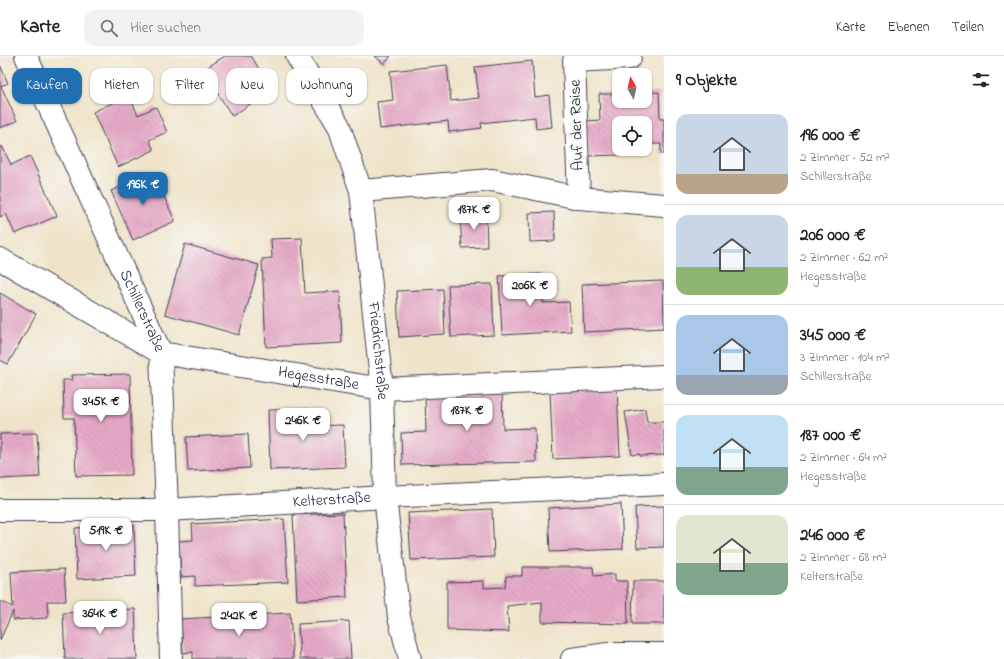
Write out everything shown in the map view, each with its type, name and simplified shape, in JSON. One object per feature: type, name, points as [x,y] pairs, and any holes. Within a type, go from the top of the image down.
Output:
[{"type":"street","name":"Schillerstraße","points":[[26,56],[162,353],[171,659]]},
{"type":"street","name":"Friedrichstraße","points":[[297,56],[339,126],[361,191],[382,389],[385,497],[399,617],[410,659]]},
{"type":"street","name":"Auf der Raise","points":[[580,198],[574,61],[630,58],[630,56]]},
{"type":"street","points":[[361,191],[492,180],[580,198],[664,205]]},
{"type":"street","name":"Hegesstraße","points":[[0,259],[162,353],[382,389],[664,376]]},
{"type":"street","name":"Kelterstraße","points":[[0,510],[167,510],[385,497],[664,484]]},
{"type":"street","points":[[572,659],[608,654],[664,654]]},
{"type":"building","points":[[225,56],[251,56],[258,68],[226,68],[226,104],[250,104],[232,116],[218,94],[218,68],[206,68]]},
{"type":"building","points":[[375,56],[391,56],[384,64]]},
{"type":"building","points":[[532,61],[535,97],[549,95],[552,127],[536,129],[535,117],[481,123],[482,128],[449,132],[448,121],[380,129],[377,102],[393,100],[390,71],[447,65],[451,101],[479,98],[475,67]]},
{"type":"building","points":[[0,65],[8,83],[1,86],[17,121],[0,128]]},
{"type":"building","points":[[652,92],[659,92],[660,119],[664,119],[664,154],[661,154],[661,144],[652,144],[652,116],[612,116],[612,155],[588,156],[587,121],[600,120],[599,94],[612,94],[612,108],[652,108]]},
{"type":"building","points":[[110,104],[133,104],[138,115],[156,107],[167,132],[149,140],[154,150],[118,167],[93,112]]},
{"type":"building","points":[[2,146],[11,165],[30,156],[57,216],[15,234],[6,214],[0,217],[0,147]]},
{"type":"building","points":[[153,172],[175,221],[133,240],[111,191]]},
{"type":"building","points":[[554,212],[555,241],[530,242],[529,213]]},
{"type":"building","points":[[460,215],[486,215],[487,247],[462,248]]},
{"type":"building","points":[[302,238],[305,293],[340,291],[342,343],[266,347],[262,259],[272,258],[271,239]]},
{"type":"building","points":[[185,244],[259,265],[239,335],[165,314]]},
{"type":"building","points":[[541,274],[543,303],[569,302],[571,331],[502,335],[499,276]]},
{"type":"building","points":[[663,281],[664,328],[584,332],[582,284]]},
{"type":"building","points":[[492,284],[494,335],[451,337],[448,285]]},
{"type":"building","points":[[443,289],[445,334],[399,337],[397,291]]},
{"type":"building","points":[[0,293],[36,314],[8,364],[0,360]]},
{"type":"building","points":[[130,374],[132,475],[76,476],[74,418],[64,418],[63,380],[72,380],[71,375]]},
{"type":"building","points":[[617,388],[620,456],[553,459],[550,391]]},
{"type":"building","points":[[502,389],[503,429],[535,428],[536,462],[402,465],[401,433],[426,432],[425,392]]},
{"type":"building","points":[[309,409],[310,426],[343,425],[345,467],[270,470],[268,410]]},
{"type":"building","points":[[645,409],[647,422],[664,422],[664,455],[632,455],[625,412]]},
{"type":"building","points":[[37,433],[40,477],[0,479],[0,434]]},
{"type":"building","points":[[248,434],[250,468],[188,471],[186,437]]},
{"type":"building","points":[[621,504],[623,549],[550,552],[548,508]]},
{"type":"building","points":[[664,506],[664,547],[637,548],[635,507]]},
{"type":"building","points":[[492,509],[494,557],[411,560],[408,513]]},
{"type":"building","points":[[343,513],[347,597],[297,600],[293,515]]},
{"type":"building","points":[[284,519],[288,582],[195,586],[195,576],[181,577],[179,541],[193,540],[192,524]]},
{"type":"building","points":[[134,525],[136,576],[77,579],[75,528]]},
{"type":"building","points":[[522,567],[593,567],[594,576],[615,574],[615,581],[627,581],[628,624],[542,622],[542,602],[507,606],[509,632],[447,630],[447,582],[484,581],[484,588],[505,587],[506,576],[522,576]]},
{"type":"building","points":[[64,569],[66,601],[47,601],[48,618],[13,620],[13,611],[0,640],[0,601],[13,607],[11,572]]},
{"type":"building","points":[[633,581],[664,581],[664,624],[632,624]]},
{"type":"building","points":[[135,609],[137,659],[65,659],[63,613]]},
{"type":"building","points":[[290,613],[293,659],[193,659],[193,652],[183,653],[181,619]]},
{"type":"building","points":[[349,621],[351,659],[300,659],[298,624]]}]
